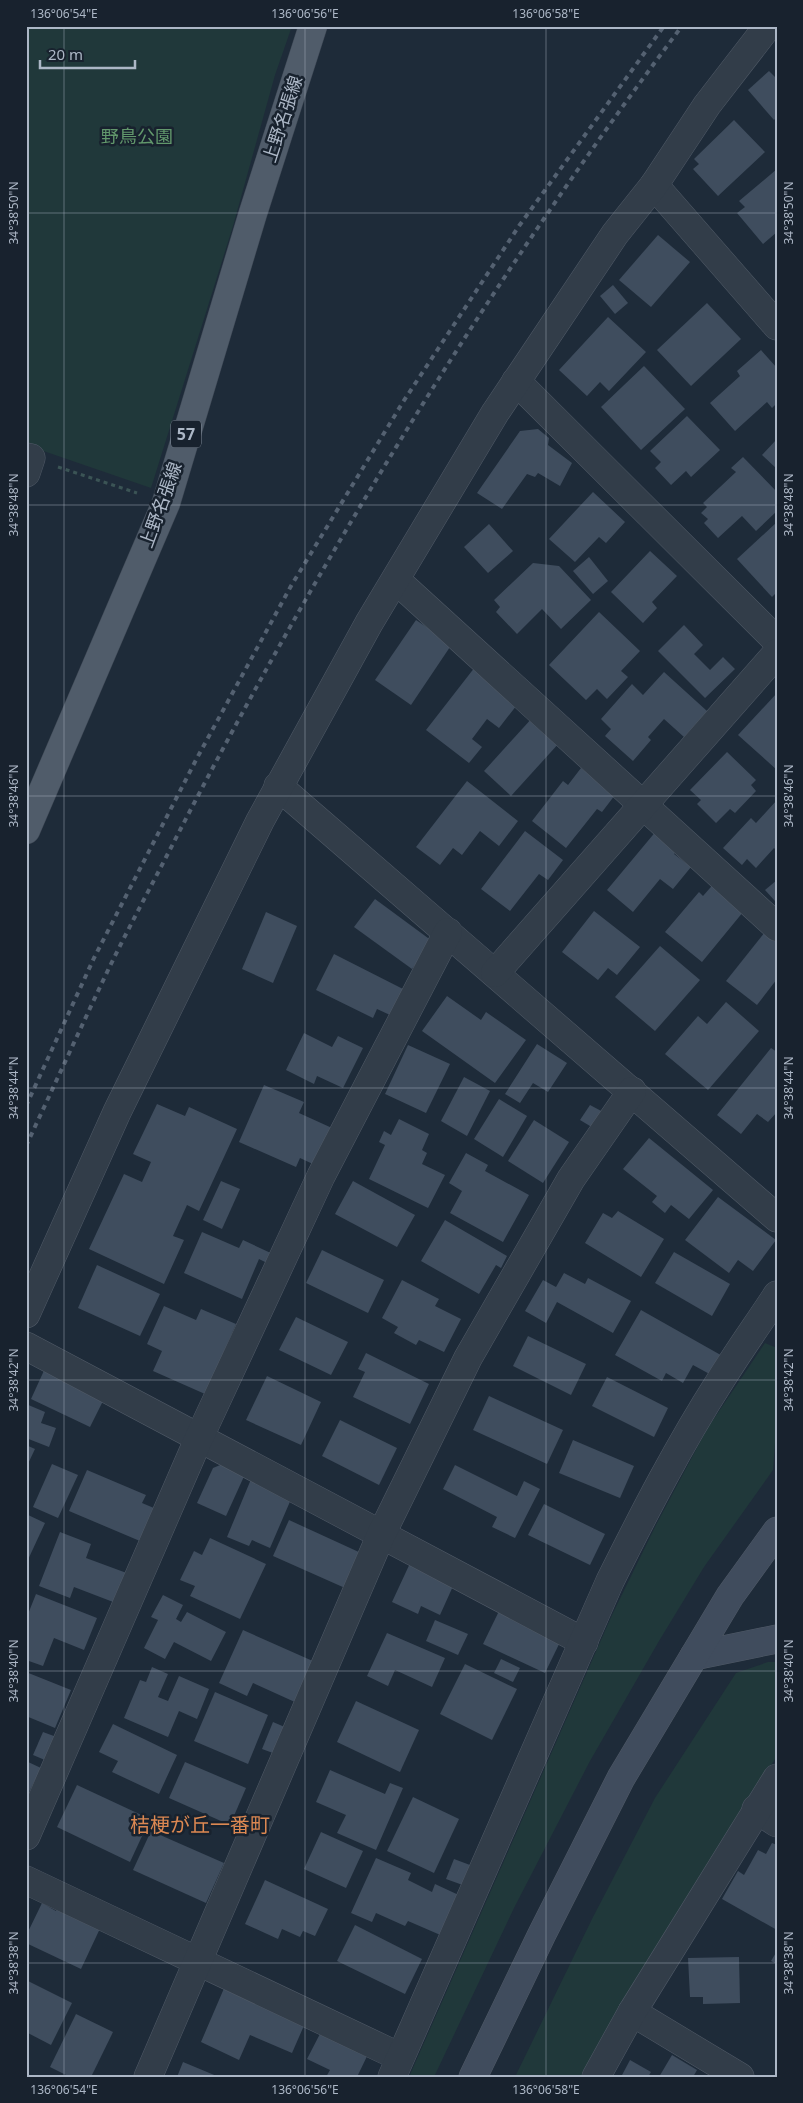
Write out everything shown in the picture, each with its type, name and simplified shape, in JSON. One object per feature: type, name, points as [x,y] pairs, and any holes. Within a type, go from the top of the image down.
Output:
[{"type":"main road","name":"上野名張線","points":[[26,830],[166,502],[253,213],[313,26]]},
{"type":"street","points":[[26,1314],[117,1112],[278,786],[396,580],[516,381],[615,234],[654,185],[706,105],[768,26]]},
{"type":"street","points":[[654,185],[777,326]]},
{"type":"street","points":[[516,381],[777,641]]},
{"type":"street","points":[[396,580],[777,927]]},
{"type":"street","points":[[495,973],[777,653]]},
{"type":"street","points":[[278,786],[777,1218]]},
{"type":"street","points":[[26,1836],[200,1438],[321,1176],[448,932]]},
{"type":"street","points":[[148,2077],[381,1535],[468,1358],[571,1179],[632,1091]]},
{"type":"street","points":[[26,1880],[198,1961],[396,2067],[632,1536],[675,1455],[720,1380],[777,1296]]},
{"type":"street","points":[[26,1346],[584,1642]]},
{"type":"street","points":[[472,2077],[621,1778],[730,1596],[777,1531]]},
{"type":"street","points":[[694,1656],[777,1639]]},
{"type":"street","points":[[596,2077],[632,2012],[766,1816],[777,1778]]},
{"type":"street","points":[[632,2012],[740,2077]]},
{"type":"path","points":[[28,463],[166,502]]},
{"type":"green space","name":"野鳥公園","points":[[26,26],[292,26],[275,75],[233,226],[151,488],[26,445]]},
{"type":"green space","points":[[765,1343],[777,1348],[777,1417],[773,1470],[704,1567],[590,1761],[514,1908],[434,2077],[409,2077],[612,1615],[656,1525],[707,1429]]},
{"type":"green space","points":[[768,1662],[777,1662],[777,1756],[667,1930],[582,2077],[515,2077],[592,1919],[655,1798],[736,1673]]},
{"type":"building","points":[[769,71],[777,79],[777,117],[774,120],[748,90]]},
{"type":"building","points":[[734,120],[765,152],[718,196],[693,169],[699,164],[694,159]]},
{"type":"building","points":[[777,169],[777,232],[763,244],[737,213],[745,207],[739,201]]},
{"type":"building","points":[[658,235],[690,262],[651,307],[619,280]]},
{"type":"building","points":[[613,285],[628,303],[615,314],[600,296]]},
{"type":"building","points":[[707,303],[741,339],[691,386],[657,350]]},
{"type":"building","points":[[608,317],[646,352],[609,391],[600,382],[587,396],[559,370]]},
{"type":"building","points":[[761,350],[777,368],[777,403],[772,408],[767,402],[735,431],[710,403],[740,376],[737,371]]},
{"type":"building","points":[[644,366],[685,409],[641,450],[601,407]]},
{"type":"building","points":[[687,416],[720,450],[691,477],[686,471],[671,485],[655,468],[661,462],[650,451]]},
{"type":"building","points":[[538,429],[549,438],[548,445],[572,463],[560,486],[538,473],[535,477],[527,474],[502,509],[477,493],[520,431]]},
{"type":"building","points":[[777,439],[777,469],[762,455]]},
{"type":"building","points":[[743,457],[777,492],[777,511],[756,531],[742,516],[718,538],[704,523],[708,519],[701,513],[707,507],[703,503],[736,472],[731,468]]},
{"type":"building","points":[[593,492],[625,522],[606,543],[599,537],[575,562],[549,539]]},
{"type":"building","points":[[777,522],[777,592],[772,597],[737,559]]},
{"type":"building","points":[[489,524],[513,551],[488,573],[464,547]]},
{"type":"building","points":[[650,551],[677,576],[652,602],[657,608],[643,623],[611,592]]},
{"type":"building","points":[[589,557],[608,581],[593,594],[573,571]]},
{"type":"building","points":[[533,563],[559,566],[591,600],[561,629],[542,609],[517,634],[496,612],[500,607],[494,600]]},
{"type":"building","points":[[599,612],[640,651],[621,671],[628,677],[607,699],[597,689],[586,700],[549,665]]},
{"type":"building","points":[[416,620],[452,644],[411,705],[375,680]]},
{"type":"building","points":[[684,625],[703,645],[694,654],[710,670],[723,657],[735,669],[705,698],[658,651]]},
{"type":"building","points":[[475,667],[520,701],[499,728],[487,719],[472,739],[482,747],[469,763],[426,730]]},
{"type":"building","points":[[664,672],[707,711],[684,737],[664,719],[648,737],[651,740],[633,761],[605,736],[611,729],[601,719],[632,684],[643,695]]},
{"type":"building","points":[[777,693],[777,770],[738,735]]},
{"type":"building","points":[[533,717],[560,742],[511,796],[484,771]]},
{"type":"building","points":[[727,752],[756,780],[751,785],[756,791],[735,813],[730,809],[716,823],[697,804],[701,800],[690,790]]},
{"type":"building","points":[[581,768],[615,795],[602,812],[597,809],[566,848],[532,821],[563,781],[568,785]]},
{"type":"building","points":[[467,781],[518,821],[499,846],[480,831],[462,855],[453,848],[440,865],[416,847]]},
{"type":"building","points":[[777,800],[777,851],[774,848],[756,868],[747,859],[742,865],[723,848],[751,818],[756,823]]},
{"type":"building","points":[[657,830],[680,847],[674,854],[691,867],[673,889],[660,879],[633,912],[607,890]]},
{"type":"building","points":[[525,831],[563,860],[548,880],[539,874],[510,911],[481,889]]},
{"type":"building","points":[[717,880],[748,906],[702,962],[665,932],[699,892],[703,896]]},
{"type":"building","points":[[777,880],[777,900],[775,901],[765,890]]},
{"type":"building","points":[[375,899],[432,941],[412,969],[354,927]]},
{"type":"building","points":[[594,911],[640,947],[617,975],[608,968],[598,980],[562,952]]},
{"type":"building","points":[[266,912],[297,926],[273,983],[242,969]]},
{"type":"building","points":[[769,927],[777,933],[777,979],[757,1005],[726,981]]},
{"type":"building","points":[[660,946],[700,980],[655,1031],[615,997]]},
{"type":"building","points":[[334,954],[403,989],[390,1015],[377,1009],[373,1018],[316,990]]},
{"type":"building","points":[[447,996],[481,1020],[486,1012],[526,1040],[495,1083],[422,1031]]},
{"type":"building","points":[[726,1002],[759,1031],[708,1090],[665,1054],[698,1016],[707,1024]]},
{"type":"building","points":[[304,1033],[332,1047],[338,1036],[363,1048],[343,1088],[317,1076],[314,1084],[286,1070]]},
{"type":"building","points":[[537,1044],[567,1063],[548,1092],[533,1083],[520,1103],[505,1094]]},
{"type":"building","points":[[408,1045],[450,1064],[426,1113],[385,1094]]},
{"type":"building","points":[[771,1048],[777,1052],[777,1112],[768,1122],[757,1114],[741,1134],[717,1115]]},
{"type":"building","points":[[464,1077],[490,1091],[467,1136],[441,1121]]},
{"type":"building","points":[[264,1085],[304,1102],[299,1113],[332,1128],[315,1165],[300,1158],[296,1167],[239,1142]]},
{"type":"building","points":[[499,1099],[527,1116],[503,1157],[474,1139]]},
{"type":"building","points":[[157,1104],[185,1116],[189,1107],[237,1129],[199,1211],[187,1205],[173,1236],[184,1240],[164,1284],[89,1249],[124,1174],[142,1182],[151,1162],[133,1154]]},
{"type":"building","points":[[590,1105],[605,1113],[595,1129],[580,1120]]},
{"type":"building","points":[[399,1119],[429,1134],[422,1150],[427,1153],[422,1164],[445,1175],[428,1208],[369,1179],[385,1145],[379,1142],[384,1131],[391,1135]]},
{"type":"building","points":[[534,1120],[569,1142],[543,1183],[508,1161]]},
{"type":"building","points":[[649,1138],[713,1190],[689,1219],[671,1205],[665,1213],[652,1202],[657,1196],[623,1169]]},
{"type":"building","points":[[466,1153],[488,1165],[485,1171],[529,1195],[503,1242],[450,1213],[462,1191],[449,1183]]},
{"type":"building","points":[[221,1181],[240,1189],[222,1229],[203,1220]]},
{"type":"building","points":[[353,1181],[415,1215],[397,1247],[335,1214]]},
{"type":"building","points":[[718,1197],[776,1240],[753,1271],[738,1260],[729,1273],[685,1240]]},
{"type":"building","points":[[618,1211],[664,1239],[641,1277],[585,1243],[603,1213],[612,1218]]},
{"type":"building","points":[[445,1220],[507,1256],[501,1268],[496,1265],[479,1294],[421,1261]]},
{"type":"building","points":[[202,1232],[239,1248],[243,1240],[275,1255],[271,1265],[259,1259],[242,1299],[184,1273]]},
{"type":"building","points":[[322,1250],[384,1280],[368,1313],[306,1283]]},
{"type":"building","points":[[674,1252],[730,1284],[712,1316],[655,1283]]},
{"type":"building","points":[[97,1265],[160,1294],[140,1336],[78,1308]]},
{"type":"building","points":[[564,1273],[585,1284],[588,1278],[631,1301],[613,1333],[557,1302],[546,1323],[525,1311],[543,1280],[556,1287]]},
{"type":"building","points":[[402,1280],[439,1299],[435,1306],[461,1319],[444,1352],[419,1340],[416,1345],[394,1333],[398,1327],[382,1318]]},
{"type":"building","points":[[164,1306],[196,1320],[201,1309],[236,1324],[205,1394],[153,1371],[162,1351],[147,1344]]},
{"type":"building","points":[[641,1310],[726,1358],[715,1377],[693,1365],[683,1383],[666,1373],[662,1381],[615,1355]]},
{"type":"building","points":[[296,1317],[348,1342],[331,1375],[279,1350]]},
{"type":"building","points":[[528,1336],[586,1364],[571,1395],[513,1366]]},
{"type":"building","points":[[366,1353],[429,1384],[410,1424],[353,1397],[365,1372],[358,1369]]},
{"type":"building","points":[[47,1364],[107,1393],[90,1427],[31,1399]]},
{"type":"building","points":[[267,1376],[321,1402],[301,1445],[246,1420]]},
{"type":"building","points":[[607,1377],[668,1408],[654,1437],[592,1406]]},
{"type":"building","points":[[489,1396],[563,1430],[547,1464],[473,1430]]},
{"type":"building","points":[[26,1404],[45,1412],[41,1423],[56,1428],[49,1447],[26,1438]]},
{"type":"building","points":[[340,1420],[397,1448],[379,1485],[322,1456]]},
{"type":"building","points":[[573,1440],[634,1466],[620,1498],[559,1473]]},
{"type":"building","points":[[26,1445],[35,1449],[26,1468]]},
{"type":"building","points":[[225,1463],[246,1472],[226,1516],[197,1503],[213,1468]]},
{"type":"building","points":[[52,1464],[78,1475],[58,1518],[33,1507]]},
{"type":"building","points":[[455,1465],[517,1496],[524,1481],[540,1489],[515,1538],[492,1527],[497,1517],[443,1489]]},
{"type":"building","points":[[87,1470],[146,1495],[142,1503],[161,1511],[147,1544],[69,1511]]},
{"type":"building","points":[[254,1472],[295,1490],[270,1548],[252,1540],[249,1546],[227,1537]]},
{"type":"building","points":[[544,1504],[605,1534],[590,1565],[528,1535]]},
{"type":"building","points":[[26,1514],[45,1523],[26,1564]]},
{"type":"building","points":[[289,1520],[361,1553],[345,1588],[273,1556]]},
{"type":"building","points":[[60,1532],[91,1544],[86,1558],[132,1575],[121,1605],[74,1587],[70,1598],[39,1586]]},
{"type":"building","points":[[210,1538],[266,1564],[240,1619],[190,1596],[195,1586],[180,1580],[194,1551],[202,1555]]},
{"type":"building","points":[[412,1559],[454,1584],[440,1615],[421,1606],[418,1614],[392,1602]]},
{"type":"building","points":[[36,1594],[97,1618],[84,1650],[54,1638],[43,1666],[26,1660],[26,1619]]},
{"type":"building","points":[[163,1595],[183,1605],[176,1619],[181,1622],[187,1612],[226,1632],[211,1661],[174,1642],[165,1659],[144,1648],[158,1620],[151,1617]]},
{"type":"building","points":[[500,1609],[562,1638],[545,1673],[483,1644]]},
{"type":"building","points":[[435,1620],[468,1634],[458,1655],[426,1641]]},
{"type":"building","points":[[243,1630],[315,1662],[297,1703],[253,1683],[247,1696],[219,1683]]},
{"type":"building","points":[[387,1633],[445,1658],[432,1687],[395,1670],[388,1686],[367,1676]]},
{"type":"building","points":[[501,1659],[520,1668],[513,1682],[494,1673]]},
{"type":"building","points":[[465,1664],[517,1689],[492,1740],[440,1714]]},
{"type":"building","points":[[152,1667],[168,1674],[158,1697],[168,1701],[179,1676],[209,1689],[197,1719],[179,1711],[168,1737],[124,1718],[140,1680],[146,1682]]},
{"type":"building","points":[[26,1672],[71,1690],[55,1728],[26,1716]]},
{"type":"building","points":[[215,1692],[268,1715],[248,1764],[194,1741]]},
{"type":"building","points":[[356,1701],[419,1730],[400,1772],[337,1742]]},
{"type":"building","points":[[273,1722],[294,1731],[284,1757],[262,1749]]},
{"type":"building","points":[[113,1724],[177,1755],[159,1794],[112,1772],[118,1761],[99,1752]]},
{"type":"building","points":[[43,1732],[62,1739],[52,1763],[33,1755]]},
{"type":"building","points":[[26,1761],[41,1768],[26,1798]]},
{"type":"building","points":[[185,1762],[246,1788],[230,1825],[169,1798]]},
{"type":"building","points":[[330,1770],[385,1794],[390,1783],[403,1788],[376,1850],[337,1833],[346,1815],[316,1802]]},
{"type":"building","points":[[77,1785],[150,1819],[130,1862],[57,1827]]},
{"type":"building","points":[[413,1797],[459,1819],[434,1873],[387,1851]]},
{"type":"building","points":[[151,1831],[224,1863],[206,1903],[133,1870]]},
{"type":"building","points":[[321,1832],[363,1851],[346,1888],[304,1869]]},
{"type":"building","points":[[772,1843],[777,1845],[777,1930],[722,1899],[738,1871],[744,1875],[758,1850],[766,1854]]},
{"type":"building","points":[[376,1858],[411,1873],[408,1880],[432,1892],[435,1884],[463,1897],[445,1937],[408,1921],[405,1926],[376,1913],[372,1922],[351,1913]]},
{"type":"building","points":[[454,1859],[478,1868],[471,1888],[446,1879]]},
{"type":"building","points":[[265,1880],[328,1909],[315,1936],[303,1931],[300,1937],[282,1929],[278,1939],[245,1924]]},
{"type":"building","points":[[42,1903],[56,1911],[59,1905],[104,1920],[81,1969],[26,1943],[26,1936]]},
{"type":"building","points":[[355,1925],[422,1959],[405,1994],[337,1961]]},
{"type":"building","points":[[777,1951],[777,1964],[771,1961]]},
{"type":"building","points":[[739,1957],[740,2003],[703,2004],[703,1997],[690,1997],[688,1958]]},
{"type":"building","points":[[26,1980],[72,2003],[51,2045],[26,2032]]},
{"type":"building","points":[[225,1986],[306,2021],[292,2053],[250,2035],[239,2060],[201,2042]]},
{"type":"building","points":[[76,2014],[113,2032],[91,2077],[70,2077],[50,2067]]},
{"type":"building","points":[[323,2028],[370,2050],[357,2077],[326,2077],[330,2070],[307,2059]]},
{"type":"building","points":[[672,2055],[697,2070],[693,2077],[659,2077]]},
{"type":"building","points":[[630,2060],[651,2072],[648,2077],[621,2077]]},
{"type":"building","points":[[183,2062],[219,2077],[177,2077]]},
{"type":"railway","points":[[26,1106],[94,958],[197,758],[291,586],[403,402],[519,226],[664,26]]},
{"type":"railway","points":[[26,1146],[126,934],[291,624],[351,521],[477,319],[543,220],[611,122],[682,26]]},
{"type":"district","name":"桔梗が丘一番町","points":[[200,1825]]}]
